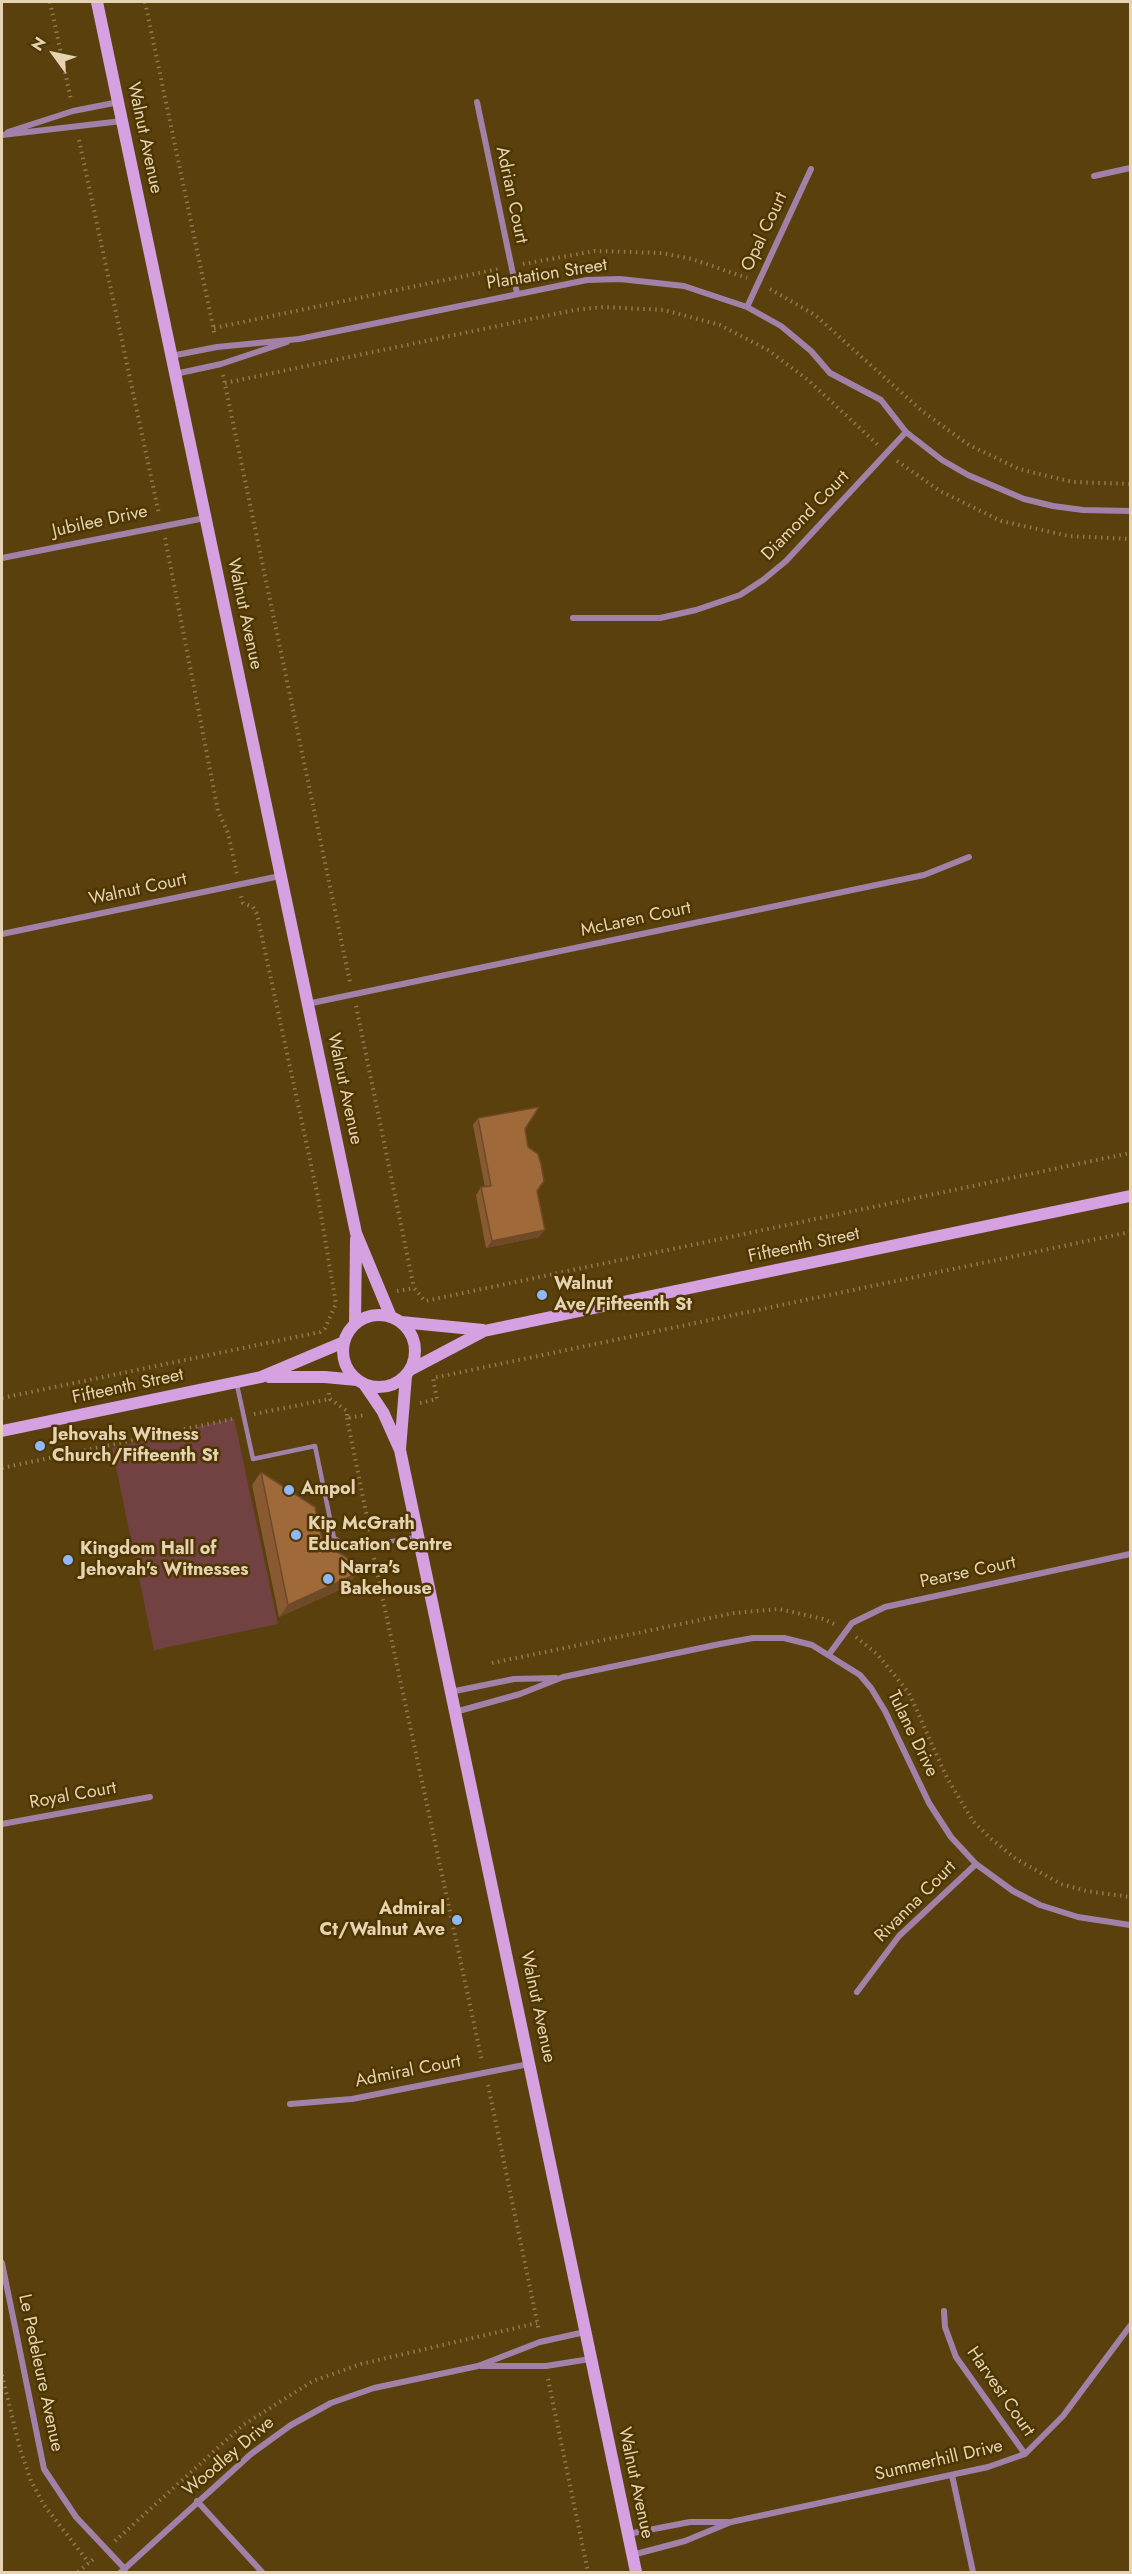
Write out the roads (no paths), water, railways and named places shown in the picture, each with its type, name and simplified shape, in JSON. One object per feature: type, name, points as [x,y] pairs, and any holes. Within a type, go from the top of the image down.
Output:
[{"type":"street","name":"Walnut Avenue","points":[[97,2],[356,1233],[381,1294],[396,1320]]},
{"type":"street","points":[[2,135],[73,111],[118,102]]},
{"type":"street","name":"Adrian Court","points":[[477,102],[517,293]]},
{"type":"street","points":[[2,135],[77,128],[123,120]]},
{"type":"street","points":[[1094,176],[1131,168]]},
{"type":"street","name":"Opal Court","points":[[747,307],[811,169]]},
{"type":"street","name":"Plantation Street","points":[[175,375],[221,364],[298,339],[587,280],[630,280],[684,286],[747,307],[795,337],[837,378],[881,400],[906,432],[942,460],[968,475],[1024,499],[1083,510],[1131,511]]},
{"type":"street","name":"Plantation Street","points":[[171,356],[217,347],[298,339]]},
{"type":"street","name":"Diamond Court","points":[[573,618],[628,620],[660,618],[696,610],[740,595],[786,561],[906,432]]},
{"type":"street","name":"Jubilee Drive","points":[[2,558],[205,518]]},
{"type":"street","name":"McLaren Court","points":[[307,1004],[924,875],[969,857]]},
{"type":"street","name":"Walnut Court","points":[[2,934],[280,876]]},
{"type":"street","name":"Fifteenth Street","points":[[408,1373],[484,1330],[1131,1196]]},
{"type":"street","name":"Walnut Avenue","points":[[356,1233],[356,1324]]},
{"type":"street","points":[[372,1316],[396,1320],[414,1339],[416,1350],[408,1373],[398,1383],[387,1387],[361,1382],[345,1363],[344,1342],[356,1324],[372,1316]]},
{"type":"street","name":"Fifteenth Street","points":[[396,1320],[484,1330]]},
{"type":"street","name":"Fifteenth Street","points":[[2,1431],[261,1377],[344,1342]]},
{"type":"street","name":"Walnut Avenue","points":[[400,1450],[408,1373]]},
{"type":"street","name":"Fifteenth Street","points":[[261,1377],[325,1377],[361,1382]]},
{"type":"street","name":"Walnut Avenue","points":[[361,1382],[383,1412],[400,1450],[636,2572]]},
{"type":"street","name":"Pearse Court","points":[[830,1653],[846,1630],[866,1615],[885,1607],[1131,1554]]},
{"type":"street","name":"Tulane Drive","points":[[450,1692],[514,1679],[563,1677],[753,1638],[784,1638],[812,1645],[830,1653],[860,1675],[871,1688],[885,1711],[929,1803],[951,1837],[976,1864],[1013,1891],[1040,1905],[1078,1917],[1131,1924]]},
{"type":"street","name":"Tulane Drive","points":[[455,1712],[520,1694],[563,1677]]},
{"type":"street","name":"Royal Court","points":[[2,1824],[150,1797]]},
{"type":"street","name":"Rivanna Court","points":[[857,1992],[899,1936],[976,1864]]},
{"type":"street","name":"Admiral Court","points":[[290,2104],[352,2099],[530,2064]]},
{"type":"street","name":"Le Pedeleure Avenue","points":[[2,2263],[44,2469],[76,2517],[123,2570]]},
{"type":"street","name":"Harvest Court","points":[[944,2312],[945,2327],[956,2356],[1025,2454]]},
{"type":"street","name":"Summerhill Drive","points":[[632,2555],[685,2541],[731,2522],[988,2467],[1025,2454],[1063,2416],[1131,2326]]},
{"type":"street","name":"Woodley Drive","points":[[123,2570],[197,2501],[267,2442],[291,2425],[331,2403],[374,2388],[478,2366],[540,2342],[585,2332]]},
{"type":"street","name":"Woodley Drive","points":[[478,2366],[546,2366],[590,2359]]},
{"type":"street","points":[[952,2475],[973,2572]]},
{"type":"street","points":[[197,2501],[262,2572]]},
{"type":"street","name":"Summerhill Drive","points":[[628,2534],[690,2522],[731,2522]]},
{"type":"lane","points":[[236,1383],[253,1459],[315,1446],[334,1538],[352,1548],[418,1537]]},
{"type":"place","name":"Walnut Ave/Fifteenth St","points":[[542,1295]]},
{"type":"place","name":"Jehovahs Witness Church/Fifteenth St","points":[[40,1446]]},
{"type":"place","name":"Ampol","points":[[289,1490]]},
{"type":"place","name":"Kip McGrath Education Centre","points":[[296,1535]]},
{"type":"place","name":"Kingdom Hall of Jehovah's Witnesses","points":[[68,1560]]},
{"type":"place","name":"Narra's Bakehouse","points":[[328,1579]]},
{"type":"place","name":"Admiral Ct/Walnut Ave","points":[[457,1920]]}]
